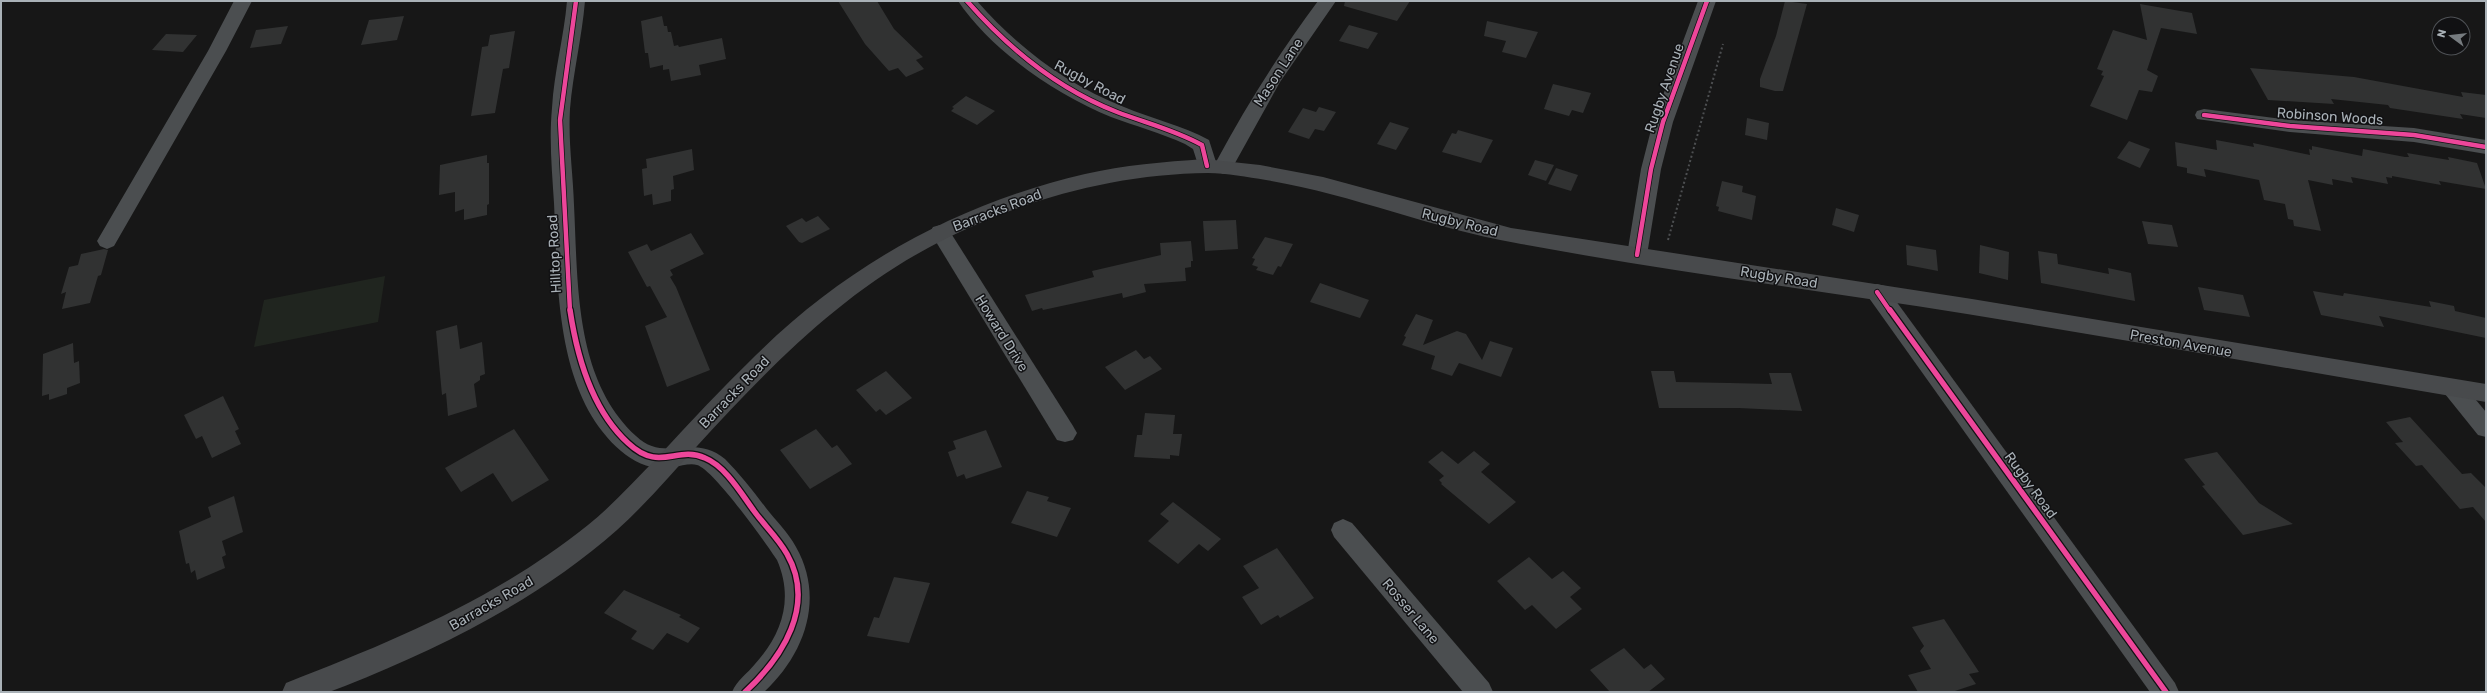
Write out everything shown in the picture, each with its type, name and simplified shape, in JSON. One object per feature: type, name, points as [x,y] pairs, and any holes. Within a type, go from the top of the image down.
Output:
[{"type":"main road","name":"Barracks Road","points":[[295,692],[352,672],[416,645],[490,606],[543,573],[593,535],[630,504],[673,456],[806,320],[874,269],[940,232],[1045,191],[1118,173],[1215,166]]},
{"type":"main road","name":"Rugby Road","points":[[1215,166],[1294,177],[1338,187],[1456,223],[1511,235],[1877,292]]},
{"type":"main road","name":"Preston Avenue","points":[[1877,292],[2486,393]]},
{"type":"street","points":[[107,241],[243,1]]},
{"type":"street","name":"Hilltop Road","points":[[576,1],[561,108],[561,144],[568,302],[575,341],[593,393],[605,417],[623,438],[646,456],[658,459],[673,456],[700,456],[712,462],[746,500],[787,555],[796,575],[799,593],[797,612],[792,631],[779,656],[761,678],[745,692]]},
{"type":"street","name":"Rugby Road","points":[[967,1],[1001,38],[1031,62],[1084,96],[1116,111],[1184,134],[1202,145],[1215,166]]},
{"type":"street","name":"Mason Lane","points":[[1215,166],[1234,146],[1252,111],[1298,40],[1327,1]]},
{"type":"street","name":"Rugby Avenue","points":[[1637,255],[1652,169],[1663,122],[1707,1]]},
{"type":"street","name":"Robinson Woods","points":[[2204,115],[2248,122],[2386,131],[2486,147]]},
{"type":"street","name":"Howard Drive","points":[[940,232],[1065,433]]},
{"type":"street","name":"Rugby Road","points":[[1877,292],[2166,692]]},
{"type":"street","points":[[2453,388],[2486,428]]},
{"type":"street","name":"Rosser Lane","points":[[1343,530],[1480,692]]},
{"type":"path","points":[[1667,245],[1723,44]]},
{"type":"shaded area","points":[[385,276],[378,322],[254,347],[264,300]]},
{"type":"building","points":[[838,1],[877,1],[894,29],[923,57],[916,60],[924,69],[906,77],[898,68],[889,71],[865,44]]},
{"type":"building","points":[[1345,1],[1410,1],[1397,21],[1344,6]]},
{"type":"building","points":[[1785,1],[1807,4],[1783,91],[1775,91],[1760,87],[1760,79],[1776,36]]},
{"type":"building","points":[[2140,4],[2192,13],[2197,34],[2161,28],[2147,70],[2158,76],[2152,92],[2139,90],[2127,120],[2090,106],[2104,76],[2101,75],[2103,71],[2097,69],[2113,30],[2147,40]]},
{"type":"building","points":[[404,16],[397,40],[361,45],[369,20]]},
{"type":"building","points":[[662,16],[664,26],[667,26],[668,32],[671,32],[674,46],[678,45],[679,47],[722,38],[726,59],[699,65],[701,75],[671,81],[669,69],[663,70],[663,65],[650,68],[648,53],[645,53],[641,21]]},
{"type":"building","points":[[1487,21],[1538,32],[1526,58],[1502,52],[1506,41],[1484,36]]},
{"type":"building","points":[[1349,25],[1378,33],[1368,49],[1339,41]]},
{"type":"building","points":[[288,26],[281,44],[250,48],[256,30]]},
{"type":"building","points":[[515,31],[509,68],[503,69],[495,113],[471,116],[482,47],[488,46],[490,35]]},
{"type":"building","points":[[166,34],[197,35],[183,52],[152,50]]},
{"type":"building","points":[[2250,68],[2354,77],[2463,97],[2461,92],[2486,95],[2486,118],[2460,114],[2463,119],[2390,108],[2388,105],[2331,99],[2334,104],[2268,100]]},
{"type":"building","points":[[1553,84],[1591,93],[1583,113],[1572,110],[1569,116],[1544,109]]},
{"type":"building","points":[[966,96],[995,111],[977,125],[951,111],[954,108],[952,107]]},
{"type":"building","points":[[1319,107],[1336,112],[1324,131],[1315,129],[1309,139],[1288,132],[1303,108],[1316,112]]},
{"type":"building","points":[[1747,118],[1769,123],[1767,140],[1745,135]]},
{"type":"building","points":[[1390,122],[1409,128],[1396,150],[1377,144]]},
{"type":"building","points":[[1458,130],[1493,140],[1481,163],[1442,152],[1452,133],[1456,134]]},
{"type":"building","points":[[2216,140],[2254,147],[2253,143],[2310,155],[2309,149],[2312,150],[2312,146],[2362,156],[2363,149],[2405,157],[2409,157],[2407,153],[2449,160],[2448,157],[2477,163],[2486,189],[2439,181],[2441,185],[2392,176],[2392,178],[2386,177],[2388,184],[2351,177],[2353,183],[2332,179],[2333,185],[2308,180],[2321,231],[2294,226],[2293,220],[2288,219],[2285,204],[2264,200],[2259,180],[2204,169],[2206,177],[2187,173],[2187,168],[2177,166],[2175,142],[2217,150]]},
{"type":"building","points":[[2129,141],[2150,149],[2140,168],[2117,158]]},
{"type":"building","points":[[692,149],[694,170],[673,176],[674,189],[671,190],[671,201],[653,205],[652,194],[644,196],[642,169],[647,168],[646,159]]},
{"type":"building","points":[[487,155],[487,163],[489,163],[489,204],[487,205],[487,215],[464,220],[464,209],[455,212],[455,192],[439,195],[440,165]]},
{"type":"building","points":[[1535,160],[1554,165],[1546,181],[1528,175]]},
{"type":"building","points":[[1556,168],[1578,175],[1571,191],[1548,184]]},
{"type":"building","points":[[1722,181],[1743,186],[1742,192],[1756,196],[1752,220],[1718,211],[1719,207],[1716,206]]},
{"type":"building","points":[[1836,208],[1859,215],[1854,232],[1832,225]]},
{"type":"building","points":[[818,216],[830,229],[802,243],[799,242],[786,226],[802,218],[806,222]]},
{"type":"building","points":[[1236,220],[1238,249],[1205,251],[1203,221]]},
{"type":"building","points":[[2142,221],[2172,225],[2178,247],[2148,244]]},
{"type":"building","points":[[691,233],[704,254],[670,270],[673,275],[670,277],[676,287],[710,370],[667,387],[645,326],[667,317],[650,286],[647,287],[628,252],[647,244],[651,251]]},
{"type":"building","points":[[1265,237],[1293,244],[1281,267],[1278,266],[1273,275],[1256,270],[1258,267],[1252,265],[1255,259],[1252,258]]},
{"type":"building","points":[[1191,241],[1193,261],[1191,261],[1191,267],[1185,268],[1186,281],[1144,284],[1146,292],[1123,298],[1122,293],[1032,311],[1025,295],[1094,277],[1092,271],[1161,255],[1160,243]]},
{"type":"building","points":[[1906,245],[1936,250],[1938,271],[1907,265]]},
{"type":"building","points":[[1980,245],[2009,252],[2008,280],[1979,273]]},
{"type":"building","points":[[104,249],[108,250],[101,275],[98,276],[90,303],[62,309],[66,292],[61,294],[69,267],[78,265],[81,254]]},
{"type":"building","points":[[2038,251],[2057,254],[2058,264],[2109,274],[2108,268],[2131,273],[2135,301],[2041,283]]},
{"type":"building","points":[[1320,283],[1369,300],[1360,318],[1310,302]]},
{"type":"building","points":[[2198,287],[2243,295],[2250,317],[2204,310]]},
{"type":"building","points":[[2313,291],[2343,296],[2344,293],[2431,307],[2429,301],[2454,306],[2455,311],[2486,318],[2486,338],[2379,316],[2384,327],[2321,315]]},
{"type":"building","points":[[1416,314],[1433,320],[1423,345],[1457,331],[1466,334],[1482,360],[1490,341],[1513,348],[1501,377],[1459,363],[1452,376],[1431,369],[1435,356],[1402,345],[1406,337],[1404,336]]},
{"type":"building","points":[[457,325],[460,349],[482,342],[485,374],[480,376],[480,380],[474,384],[477,407],[448,416],[446,393],[442,395],[436,331]]},
{"type":"building","points":[[73,343],[74,363],[79,361],[80,383],[67,388],[67,394],[49,400],[49,394],[42,396],[43,354]]},
{"type":"building","points":[[1136,350],[1144,359],[1150,356],[1162,369],[1125,390],[1105,367]]},
{"type":"building","points":[[886,371],[912,398],[886,415],[880,409],[876,412],[856,390]]},
{"type":"building","points":[[1651,371],[1674,371],[1676,382],[1772,384],[1769,373],[1791,373],[1802,411],[1739,408],[1659,408]]},
{"type":"building","points":[[223,396],[239,429],[235,431],[241,444],[212,458],[202,436],[196,439],[184,415]]},
{"type":"building","points":[[1145,413],[1175,415],[1173,434],[1182,434],[1179,456],[1170,455],[1170,459],[1134,457],[1137,435],[1142,435]]},
{"type":"building","points":[[2410,417],[2462,474],[2471,473],[2486,488],[2486,522],[2473,507],[2460,509],[2422,465],[2416,466],[2395,443],[2403,442],[2386,422]]},
{"type":"building","points":[[514,429],[549,480],[512,502],[493,473],[461,492],[445,468]]},
{"type":"building","points":[[816,429],[832,448],[837,445],[852,464],[810,489],[780,450]]},
{"type":"building","points":[[986,430],[1002,467],[966,479],[964,474],[957,477],[948,452],[956,449],[953,441]]},
{"type":"building","points":[[1442,451],[1458,464],[1474,451],[1490,464],[1481,472],[1516,502],[1489,524],[1441,484],[1442,483],[1439,480],[1444,476],[1428,462]]},
{"type":"building","points":[[2217,452],[2259,503],[2293,524],[2243,535],[2202,486],[2205,485],[2184,459]]},
{"type":"building","points":[[1027,491],[1049,497],[1047,501],[1071,508],[1057,537],[1011,523]]},
{"type":"building","points":[[234,496],[243,532],[222,541],[226,555],[222,557],[225,568],[197,580],[195,570],[191,573],[189,563],[186,564],[179,531],[211,517],[208,507]]},
{"type":"building","points":[[1173,502],[1221,539],[1208,551],[1199,544],[1178,564],[1148,541],[1169,521],[1160,514]]},
{"type":"building","points":[[1277,548],[1314,598],[1280,618],[1278,615],[1261,625],[1242,597],[1259,588],[1243,566]]},
{"type":"building","points":[[1529,557],[1552,579],[1563,571],[1581,588],[1570,597],[1582,609],[1556,629],[1532,605],[1525,610],[1497,581]]},
{"type":"building","points":[[894,577],[930,583],[909,643],[867,636],[874,617],[879,618]]},
{"type":"building","points":[[624,590],[681,615],[679,617],[700,628],[688,643],[667,633],[653,650],[631,639],[637,631],[604,613]]},
{"type":"building","points":[[1944,619],[1979,672],[1969,674],[1976,684],[1952,692],[1918,692],[1908,675],[1931,669],[1920,651],[1924,646],[1912,627]]},
{"type":"building","points":[[1624,648],[1644,669],[1651,664],[1665,679],[1648,692],[1610,692],[1590,670]]},
{"type":"cycle path","points":[[576,1],[562,95],[560,132],[569,306],[577,346],[596,400],[618,433],[628,443],[649,457],[666,459],[692,455],[705,457],[711,461],[735,486],[787,554],[795,573],[799,592],[797,611],[792,630],[772,664],[745,692]]},
{"type":"cycle path","points":[[967,1],[998,35],[1035,66],[1096,103],[1192,139],[1202,145],[1207,166]]},
{"type":"cycle path","points":[[1637,255],[1651,169],[1663,122],[1707,1]]},
{"type":"cycle path","points":[[2204,115],[2290,126],[2414,135],[2486,147]]},
{"type":"cycle path","points":[[1877,292],[2166,692]]}]
